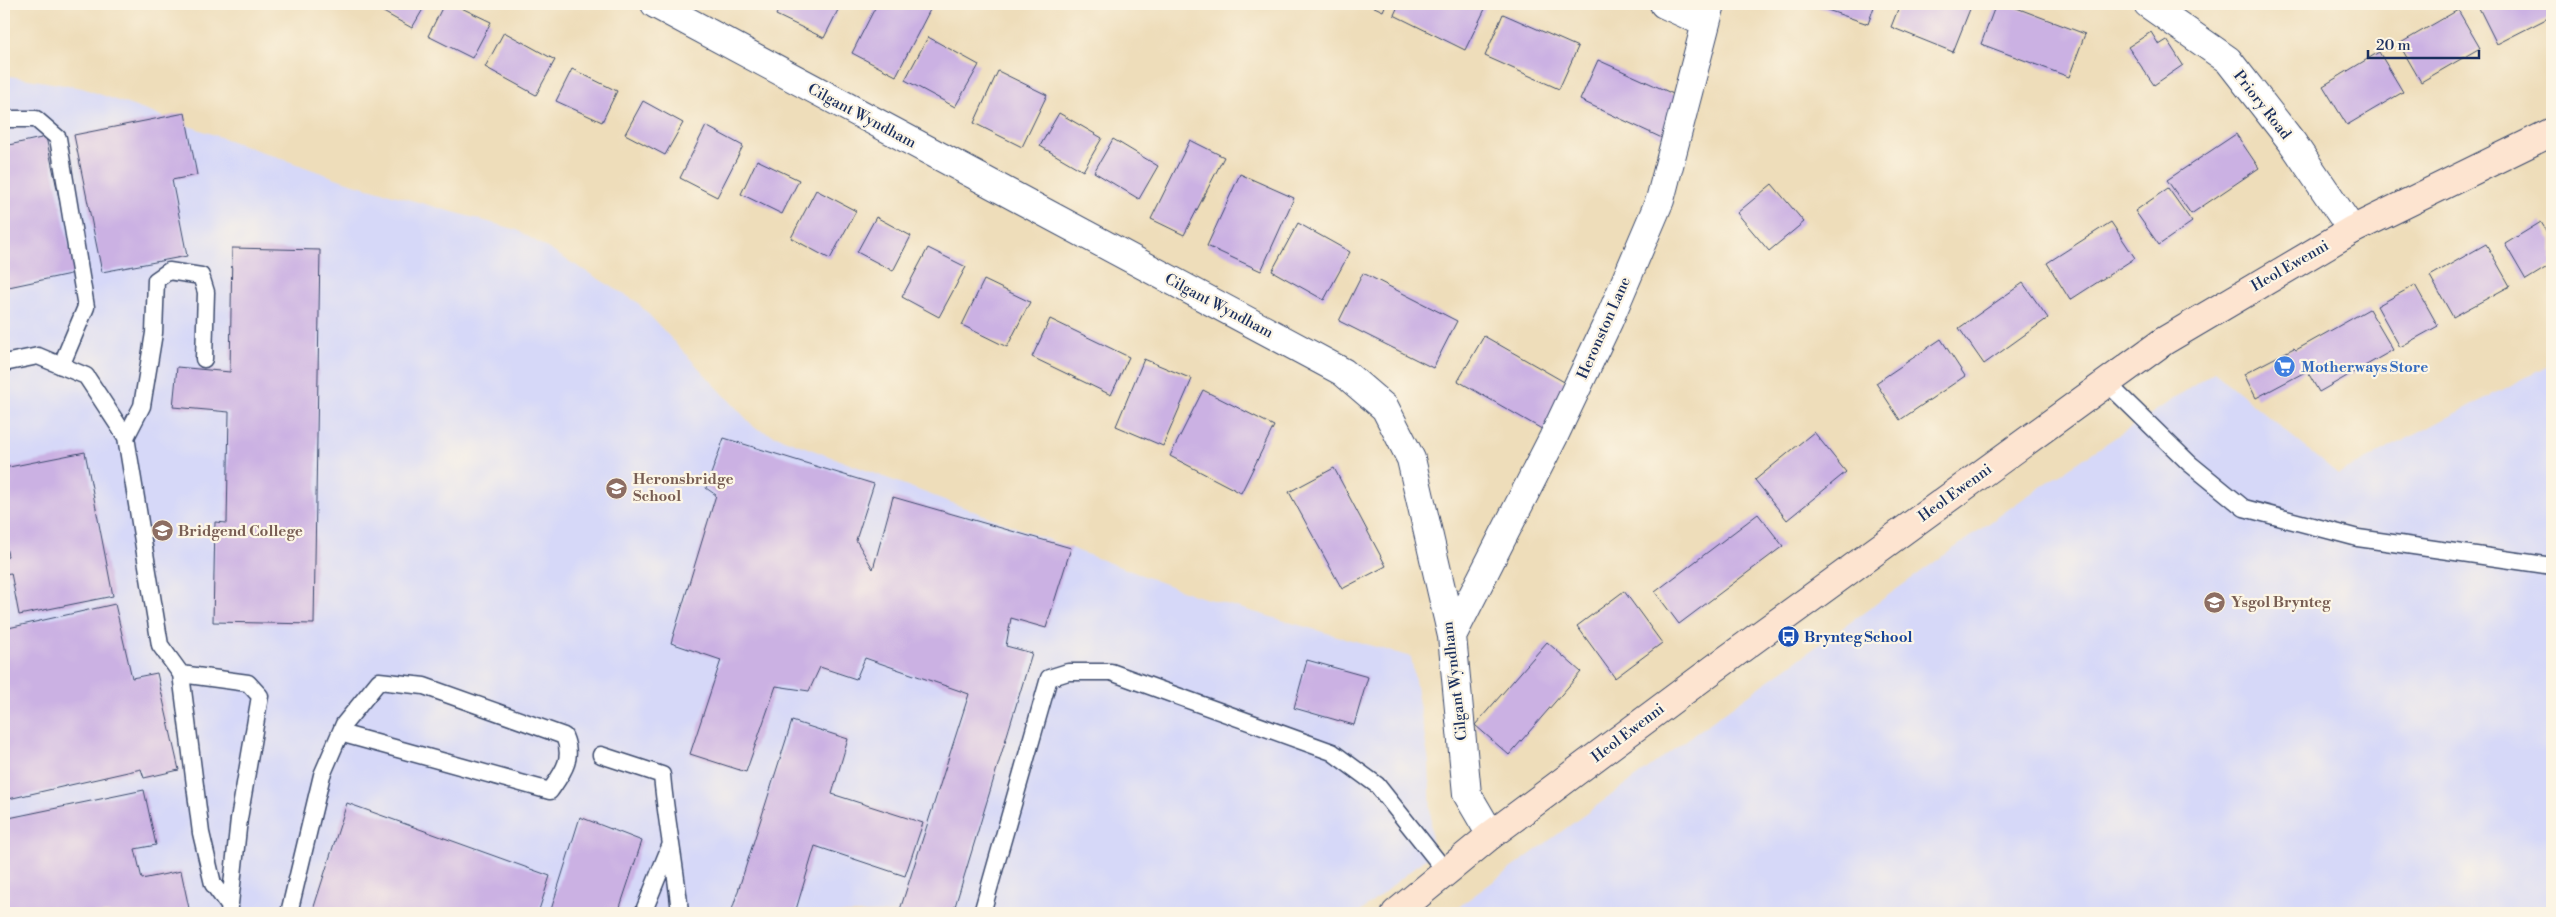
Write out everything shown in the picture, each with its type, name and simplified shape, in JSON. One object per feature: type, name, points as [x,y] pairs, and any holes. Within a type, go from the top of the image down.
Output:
[{"type":"street","name":"Cilgant Wyndham","points":[[655,4],[1343,372],[1385,408],[1412,459],[1452,636],[1467,794],[1491,835]]},
{"type":"street","points":[[1664,4],[1708,13]]},
{"type":"street","name":"Priory Road","points":[[2148,4],[2228,60],[2292,142],[2352,230]]},
{"type":"street","name":"Heronston Lane","points":[[1452,636],[1554,438],[1609,320],[1660,200],[1708,13]]},
{"type":"street","name":"Heol Ewenni","points":[[1396,913],[1491,835],[1722,662],[2164,340],[2352,230],[2552,132]]},
{"type":"lane","points":[[4,119],[36,119],[58,138],[86,307],[61,366]]},
{"type":"lane","points":[[126,437],[142,406],[154,333],[156,280],[169,271],[201,276],[206,292],[204,359]]},
{"type":"lane","points":[[4,363],[38,356],[86,376],[126,437],[160,645],[181,674],[201,833],[213,884],[229,910]]},
{"type":"lane","points":[[2106,382],[2189,463],[2244,508],[2358,538],[2552,566]]},
{"type":"lane","points":[[982,913],[1049,678],[1068,672],[1111,672],[1332,752],[1377,785],[1447,873]]},
{"type":"lane","points":[[181,674],[248,682],[260,696],[239,819],[229,910]]},
{"type":"lane","points":[[289,913],[322,775],[340,733],[344,724],[378,681],[424,686],[564,736],[570,749],[564,771],[550,791],[340,733]]},
{"type":"lane","points":[[601,755],[662,775],[676,868],[680,913]]},
{"type":"lane","points":[[643,913],[671,844]]},
{"type":"shaded area","name":"Heronsbridge School","points":[[4,75],[82,88],[347,182],[517,230],[637,302],[755,428],[1194,595],[1411,657],[1429,762],[1432,853],[1359,913],[4,913]]},
{"type":"shaded area","name":"Ysgol Brynteg","points":[[2552,364],[2552,913],[1450,913],[1729,709],[2027,496],[2214,372],[2338,474]]},
{"type":"building","points":[[369,4],[426,4],[412,28]]},
{"type":"building","points":[[444,4],[453,4],[491,22],[472,58],[428,36]]},
{"type":"building","points":[[781,4],[841,4],[824,38],[776,15]]},
{"type":"building","points":[[877,4],[933,4],[896,76],[852,53]]},
{"type":"building","points":[[1368,4],[1386,4],[1383,11]]},
{"type":"building","points":[[1399,4],[1487,5],[1465,50],[1394,15]]},
{"type":"building","points":[[1810,4],[1875,4],[1868,24]]},
{"type":"building","points":[[1900,4],[1972,4],[1953,52],[1891,27]]},
{"type":"building","points":[[1996,4],[2006,4],[2085,34],[2069,77],[1981,44]]},
{"type":"building","points":[[2481,4],[2552,4],[2552,16],[2497,44],[2478,6]]},
{"type":"building","points":[[2458,10],[2480,48],[2421,82],[2399,44]]},
{"type":"building","points":[[1503,14],[1578,47],[1559,89],[1485,56]]},
{"type":"building","points":[[504,32],[555,60],[536,95],[485,67]]},
{"type":"building","points":[[2151,32],[2159,45],[2167,40],[2183,65],[2154,85],[2128,47]]},
{"type":"building","points":[[928,37],[979,65],[955,107],[905,80]]},
{"type":"building","points":[[2379,52],[2403,92],[2347,125],[2323,86]]},
{"type":"building","points":[[1598,60],[1680,97],[1662,138],[1580,100]]},
{"type":"building","points":[[572,69],[617,91],[602,122],[556,101]]},
{"type":"building","points":[[998,71],[1047,95],[1022,147],[974,123]]},
{"type":"building","points":[[643,101],[683,123],[665,155],[625,134]]},
{"type":"building","points":[[185,113],[197,175],[172,180],[187,256],[102,272],[74,135]]},
{"type":"building","points":[[1059,113],[1102,138],[1083,171],[1040,146]]},
{"type":"building","points":[[706,126],[743,146],[717,197],[680,178]]},
{"type":"building","points":[[2236,134],[2259,168],[2191,214],[2167,180]]},
{"type":"building","points":[[46,137],[75,273],[4,288],[4,146]]},
{"type":"building","points":[[1113,139],[1158,166],[1139,199],[1094,172]]},
{"type":"building","points":[[1190,140],[1224,157],[1184,235],[1151,219]]},
{"type":"building","points":[[757,160],[799,180],[782,214],[741,194]]},
{"type":"building","points":[[1240,174],[1294,198],[1261,271],[1207,246]]},
{"type":"building","points":[[1772,184],[1804,222],[1769,251],[1737,213]]},
{"type":"building","points":[[2168,188],[2192,222],[2159,245],[2135,211]]},
{"type":"building","points":[[816,190],[856,211],[830,259],[791,238]]},
{"type":"building","points":[[876,217],[911,236],[893,271],[857,252]]},
{"type":"building","points":[[2111,222],[2135,258],[2070,300],[2047,263]]},
{"type":"building","points":[[2541,222],[2552,240],[2552,264],[2526,280],[2505,244]]},
{"type":"building","points":[[1298,223],[1350,252],[1324,300],[1272,271]]},
{"type":"building","points":[[2486,244],[2510,286],[2453,317],[2430,276]]},
{"type":"building","points":[[232,248],[320,250],[314,624],[213,622],[215,522],[227,523],[229,412],[173,407],[177,367],[230,372]]},
{"type":"building","points":[[928,248],[966,267],[939,317],[902,297]]},
{"type":"building","points":[[1363,273],[1457,321],[1433,368],[1339,321]]},
{"type":"building","points":[[984,280],[1030,302],[1007,347],[962,325]]},
{"type":"building","points":[[2023,283],[2048,318],[1984,364],[1959,328]]},
{"type":"building","points":[[2415,285],[2438,326],[2400,347],[2377,306]]},
{"type":"building","points":[[2369,309],[2393,350],[2319,392],[2307,371],[2256,398],[2244,374],[2294,348],[2296,350]]},
{"type":"building","points":[[1050,319],[1129,357],[1111,395],[1032,357]]},
{"type":"building","points":[[1484,336],[1573,387],[1547,432],[1458,381]]},
{"type":"building","points":[[1941,339],[1965,376],[1900,420],[1876,383]]},
{"type":"building","points":[[1144,359],[1192,379],[1163,446],[1116,426]]},
{"type":"building","points":[[1203,390],[1274,426],[1241,493],[1170,456]]},
{"type":"building","points":[[1814,432],[1846,472],[1787,520],[1755,480]]},
{"type":"building","points":[[724,438],[874,484],[856,540],[873,569],[893,497],[1071,548],[1046,628],[1011,618],[1006,646],[1032,653],[953,913],[899,913],[969,694],[865,658],[856,679],[820,667],[809,691],[776,686],[746,772],[690,754],[721,660],[671,643],[716,495],[706,488]]},
{"type":"building","points":[[85,452],[113,596],[19,615],[11,573],[4,574],[4,558],[8,557],[4,535],[4,468]]},
{"type":"building","points":[[1334,468],[1386,566],[1342,589],[1289,492]]},
{"type":"building","points":[[1758,514],[1783,546],[1679,624],[1655,592]]},
{"type":"building","points":[[1624,591],[1662,643],[1615,678],[1577,626]]},
{"type":"building","points":[[115,604],[132,678],[157,673],[179,770],[144,778],[141,769],[4,800],[4,629]]},
{"type":"building","points":[[1547,642],[1581,672],[1509,755],[1475,725]]},
{"type":"building","points":[[1307,660],[1368,677],[1354,725],[1294,708]]},
{"type":"building","points":[[792,721],[848,739],[832,794],[923,823],[905,876],[815,846],[795,913],[731,913]]},
{"type":"building","points":[[144,790],[156,845],[135,849],[142,879],[181,871],[190,913],[4,913],[4,819]]},
{"type":"building","points":[[347,803],[550,876],[538,913],[312,913]]},
{"type":"building","points":[[580,817],[642,841],[618,913],[550,913]]},
{"type":"place","name":"Motherways Store","points":[[2285,367]]},
{"type":"place","name":"Heronsbridge School","points":[[617,488]]},
{"type":"place","name":"Bridgend College","points":[[162,531]]},
{"type":"place","name":"Ysgol Brynteg","points":[[2215,602]]},
{"type":"place","name":"Brynteg School","points":[[1788,637]]}]
